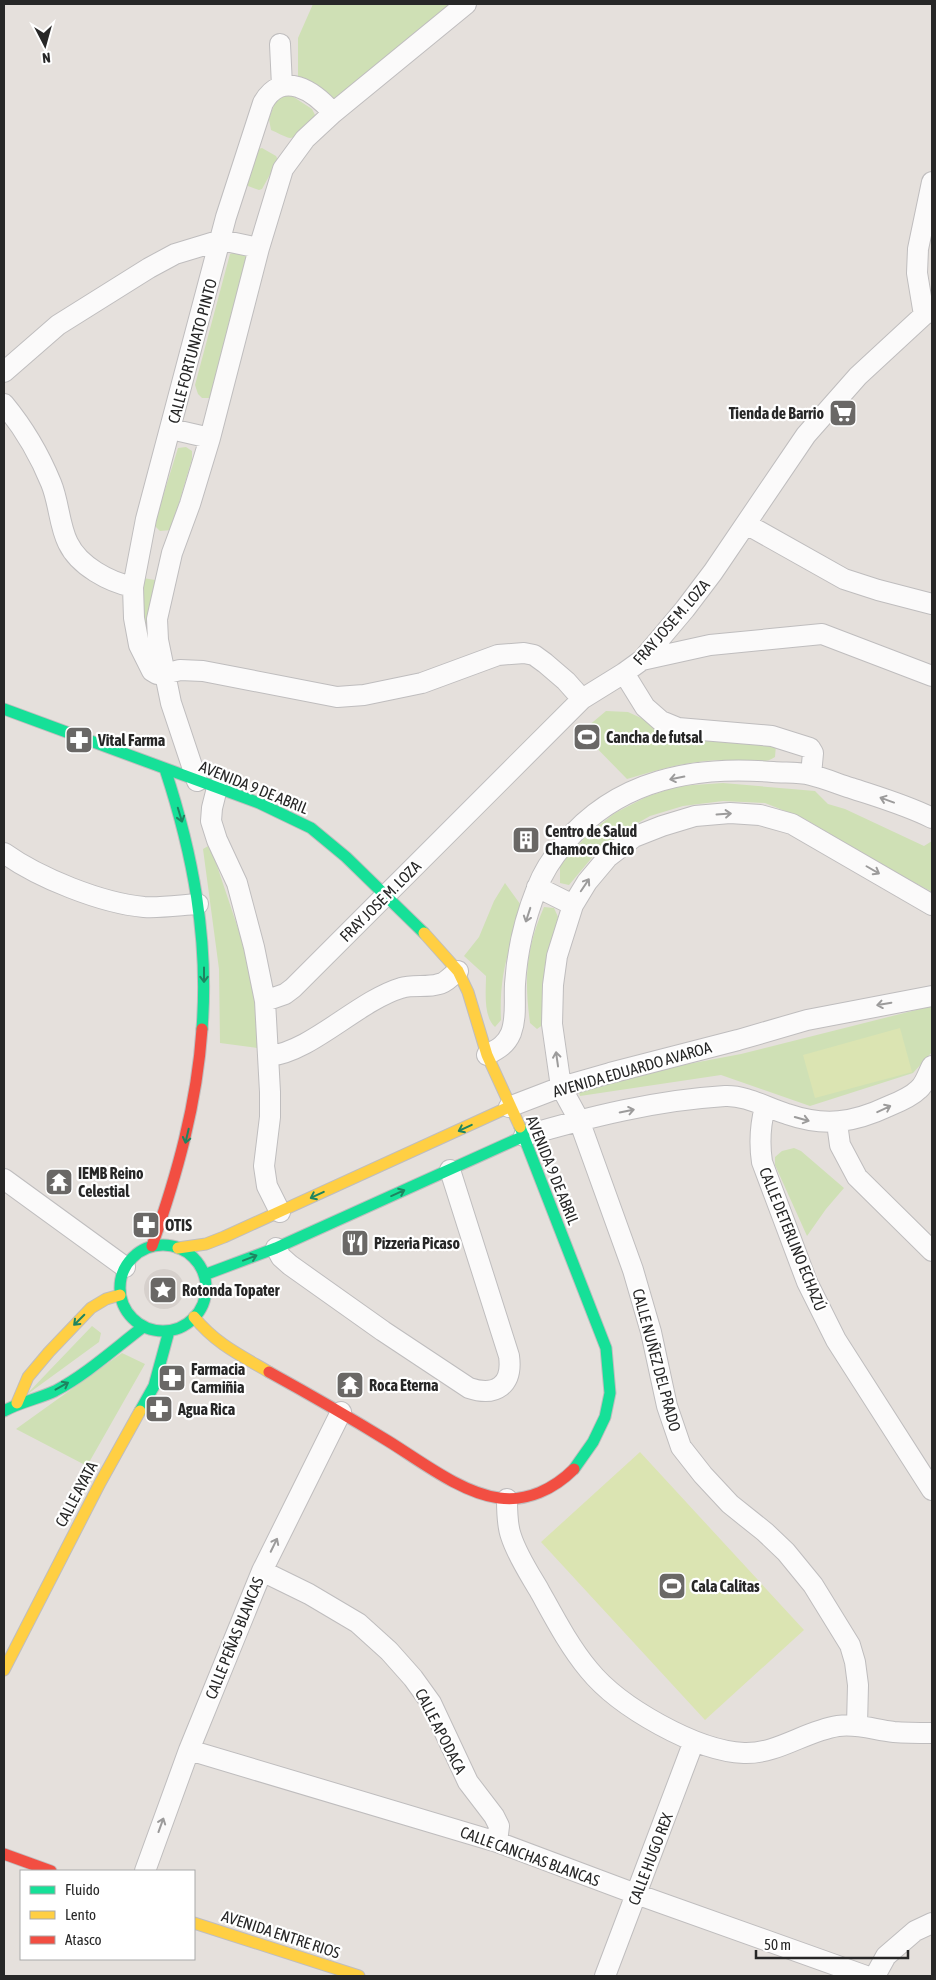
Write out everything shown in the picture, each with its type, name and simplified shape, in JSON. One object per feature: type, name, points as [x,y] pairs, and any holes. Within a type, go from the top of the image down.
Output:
[{"type":"main road","name":"AVENIDA 9 DE ABRIL","points":[[4,709],[259,803],[311,828],[346,857],[458,971],[468,992],[487,1055],[509,1107],[524,1136],[606,1348],[610,1373],[610,1397],[604,1421],[576,1467],[556,1485],[535,1495],[506,1499],[482,1494],[454,1481],[340,1412],[221,1344],[207,1333],[194,1318]]},
{"type":"main road","points":[[152,1246],[170,1200],[184,1152],[194,1104],[203,1038],[204,971],[198,904],[191,861],[181,819],[165,769]]},
{"type":"main road","name":"AVENIDA EDUARDO AVAROA","points":[[178,1248],[206,1244],[509,1107]]},
{"type":"main road","points":[[204,1275],[276,1248],[524,1136]]},
{"type":"main road","points":[[152,1246],[178,1248],[194,1259],[204,1275],[206,1283],[205,1298],[194,1318],[183,1326],[169,1331],[143,1327],[130,1317],[122,1303],[120,1281],[125,1267],[137,1253],[152,1246]]},
{"type":"main road","points":[[17,1403],[28,1377],[61,1339],[91,1308],[106,1299],[120,1295]]},
{"type":"main road","points":[[4,1412],[17,1403],[52,1392],[78,1377],[143,1327]]},
{"type":"main road","name":"CALLE AYATA","points":[[4,1670],[100,1482],[154,1386],[169,1331]]},
{"type":"main road","points":[[4,1854],[47,1870]]},
{"type":"main road","name":"AVENIDA ENTRE RIOS","points":[[195,1924],[359,1976]]},
{"type":"street","points":[[197,781],[171,703],[158,640],[157,619],[172,554],[190,504],[210,438],[259,248],[283,169],[305,139],[333,112],[466,4]]},
{"type":"street","points":[[280,44],[282,86],[300,88],[314,94],[333,112]]},
{"type":"street","name":"CALLE FORTUNATO PINTO","points":[[164,674],[156,674],[152,671],[139,645],[134,618],[133,587],[146,519],[172,429],[239,173],[263,102],[272,89],[282,86]]},
{"type":"street","points":[[928,312],[917,273],[918,249],[932,182]]},
{"type":"street","points":[[4,372],[58,324],[129,280],[176,254],[221,240],[259,248]]},
{"type":"street","name":"FRAY JOSE M. LOZA","points":[[266,1001],[286,994],[293,988],[582,699],[642,660],[685,610],[806,435],[858,376],[928,312]]},
{"type":"street","points":[[4,404],[29,442],[51,482],[68,543],[92,569],[119,584],[133,587]]},
{"type":"street","points":[[172,429],[210,438]]},
{"type":"street","points":[[746,524],[844,579],[932,604]]},
{"type":"street","points":[[141,544],[172,554]]},
{"type":"street","points":[[642,660],[710,645],[822,634],[932,676]]},
{"type":"street","points":[[164,674],[180,670],[203,671],[337,697],[364,695],[422,683],[498,655],[524,652],[534,655],[566,680],[582,699]]},
{"type":"street","points":[[624,673],[645,707],[661,720],[678,728],[772,736],[810,748],[813,753],[811,775]]},
{"type":"street","points":[[487,1055],[504,1046],[511,1033],[515,1012],[518,956],[525,924],[537,887],[551,860],[582,822],[617,797],[644,786],[673,778],[746,770],[811,775],[882,798],[932,818]]},
{"type":"street","points":[[217,788],[211,820],[217,840],[237,882],[266,1001],[270,1117],[264,1166],[268,1186],[280,1212]]},
{"type":"street","points":[[561,1087],[552,1024],[556,956],[573,905],[587,882],[608,857],[634,837],[695,816],[730,813],[760,815],[792,824],[932,905]]},
{"type":"street","points":[[4,853],[58,883],[100,898],[144,906],[198,904]]},
{"type":"street","points":[[537,887],[573,905]]},
{"type":"street","points":[[269,1056],[285,1052],[306,1043],[360,1008],[402,987],[441,984],[458,971]]},
{"type":"street","name":"AVENIDA EDUARDO AVAROA","points":[[509,1107],[561,1087],[807,1020],[932,996]]},
{"type":"street","points":[[524,1136],[579,1120],[686,1099],[728,1096],[747,1100],[813,1122],[837,1123],[870,1116],[899,1102],[926,1093],[932,1066]]},
{"type":"street","name":"CALLE NUÑEZ DEL PRADO","points":[[561,1087],[579,1120],[633,1270],[651,1332],[667,1406],[681,1447],[703,1475],[730,1504],[779,1545],[813,1584],[850,1645],[855,1662],[858,1685],[857,1725]]},
{"type":"street","name":"CALLE DETERLINO ECHAZÚ","points":[[765,1107],[759,1135],[762,1162],[807,1282],[836,1340],[932,1490]]},
{"type":"street","points":[[837,1123],[840,1145],[856,1177],[932,1251]]},
{"type":"street","points":[[276,1248],[281,1257],[290,1265],[383,1331],[469,1388],[482,1392],[492,1392],[501,1386],[507,1378],[510,1367],[509,1356],[450,1170]]},
{"type":"street","points":[[4,1179],[125,1267]]},
{"type":"street","name":"CALLE PEÑAS BLANCAS","points":[[145,1870],[189,1750],[262,1571],[340,1412]]},
{"type":"street","points":[[506,1499],[510,1536],[561,1630],[590,1671],[616,1697],[654,1720],[694,1741],[719,1749],[744,1753],[770,1749],[813,1732],[838,1726],[857,1725],[894,1732],[932,1733]]},
{"type":"street","name":"CALLE APODACA","points":[[262,1571],[309,1594],[358,1623],[389,1651],[414,1678],[430,1703],[468,1782],[499,1826],[497,1842]]},
{"type":"street","name":"CALLE HUGO REX","points":[[605,1976],[694,1741]]},
{"type":"street","name":"CALLE CANCHAS BLANCAS","points":[[189,1750],[497,1842],[866,1976]]},
{"type":"street","points":[[875,1976],[886,1956],[915,1931],[932,1923]]},
{"type":"green space","points":[[313,4],[456,4],[371,69],[345,96],[325,100],[298,80],[298,38]]},
{"type":"green space","points":[[289,94],[312,109],[315,115],[305,130],[297,136],[290,138],[271,130],[269,119],[277,97]]},
{"type":"green space","points":[[262,148],[276,156],[278,160],[262,189],[259,190],[248,186],[247,183],[258,149]]},
{"type":"green space","points":[[242,253],[247,257],[211,398],[202,398],[198,394],[195,385],[230,254]]},
{"type":"green space","points":[[186,447],[192,451],[192,459],[171,530],[160,531],[154,525],[178,448]]},
{"type":"green space","points":[[143,578],[155,580],[147,627],[143,616]]},
{"type":"green space","points":[[606,711],[628,712],[654,724],[776,745],[775,757],[759,762],[736,760],[704,761],[665,768],[627,779],[581,732]]},
{"type":"green space","points":[[723,783],[815,791],[828,804],[845,809],[924,846],[932,841],[932,892],[882,865],[805,819],[765,803],[723,801],[683,806],[650,816],[624,831],[595,854],[569,885],[560,883],[560,865],[589,833],[615,813],[646,797],[679,786]]},
{"type":"green space","points":[[210,845],[254,976],[260,1018],[257,1048],[220,1043],[219,969],[203,849]]},
{"type":"green space","points":[[505,883],[523,908],[503,976],[501,1020],[495,1027],[487,1010],[486,976],[464,956],[479,937],[494,901]]},
{"type":"green space","points":[[544,907],[554,908],[558,917],[544,969],[544,1024],[537,1029],[530,1023],[527,977],[533,936]]},
{"type":"green space","points":[[932,1006],[932,1052],[913,1073],[810,1106],[721,1075],[580,1096],[577,1085],[741,1054]]},
{"type":"green space","points":[[900,1028],[912,1072],[815,1098],[803,1055]]},
{"type":"green space","points":[[794,1148],[801,1151],[844,1188],[807,1236],[775,1165],[775,1157],[782,1151]]},
{"type":"green space","points":[[92,1326],[101,1333],[99,1342],[25,1396]]},
{"type":"green space","points":[[122,1353],[145,1364],[87,1466],[16,1429]]},
{"type":"green space","name":"Cala Calitas","points":[[640,1452],[804,1630],[705,1720],[541,1542]]},
{"type":"shaded area","name":"Rotonda Topater","points":[[168,1269],[175,1272],[181,1278],[184,1289],[183,1297],[175,1306],[168,1309],[160,1309],[153,1306],[145,1297],[144,1285],[147,1278],[156,1270]]},
{"type":"traffic: fast","points":[[4,709],[259,803],[311,828],[346,857],[424,933]]},
{"type":"traffic: fast","points":[[165,769],[184,833],[197,897],[203,962],[202,1029]]},
{"type":"traffic: fast","points":[[520,1127],[606,1348],[610,1393],[605,1417],[593,1442],[574,1469]]},
{"type":"traffic: fast","points":[[204,1275],[276,1248],[524,1136]]},
{"type":"traffic: fast","points":[[163,1245],[180,1248],[194,1257],[203,1271],[206,1288],[203,1305],[194,1319],[180,1328],[163,1331],[146,1328],[132,1319],[123,1305],[120,1288],[123,1271],[132,1257],[146,1248],[163,1245]]},
{"type":"traffic: fast","points":[[4,1411],[49,1394],[67,1384],[143,1327]]},
{"type":"traffic: fast","points":[[140,1411],[154,1386],[169,1331]]},
{"type":"traffic: slow","points":[[424,933],[458,971],[468,992],[487,1055],[520,1127]]},
{"type":"traffic: slow","points":[[178,1248],[206,1244],[224,1237],[509,1107]]},
{"type":"traffic: slow","points":[[17,1403],[28,1377],[49,1352],[91,1308],[106,1299],[120,1295]]},
{"type":"traffic: slow","points":[[194,1317],[220,1342],[269,1372]]},
{"type":"traffic: slow","points":[[4,1670],[100,1483],[140,1411]]},
{"type":"traffic: slow","points":[[195,1923],[359,1976]]},
{"type":"traffic: jam","points":[[152,1246],[170,1193],[191,1112],[202,1029]]},
{"type":"traffic: jam","points":[[269,1372],[359,1423],[455,1483],[485,1495],[509,1499],[530,1496],[558,1483],[574,1469]]},
{"type":"traffic: jam","points":[[4,1854],[48,1870]]},
{"type":"place","name":"Tienda de Barrio","points":[[843,413]]},
{"type":"place","name":"Cancha de futsal","points":[[587,737]]},
{"type":"place","name":"Vital Farma","points":[[79,740]]},
{"type":"place","name":"Centro de Salud Chamoco Chico","points":[[526,840]]},
{"type":"place","name":"IEMB Reino Celestial","points":[[59,1182]]},
{"type":"place","name":"OTIS","points":[[146,1225]]},
{"type":"place","name":"Pizzeria Picaso","points":[[355,1243]]},
{"type":"place","name":"Rotonda Topater","points":[[163,1290]]},
{"type":"place","name":"Farmacia Carmiñia","points":[[172,1378]]},
{"type":"place","name":"Roca Eterna","points":[[350,1385]]},
{"type":"place","name":"Agua Rica","points":[[159,1409]]},
{"type":"place","name":"Cala Calitas","points":[[672,1586]]}]
